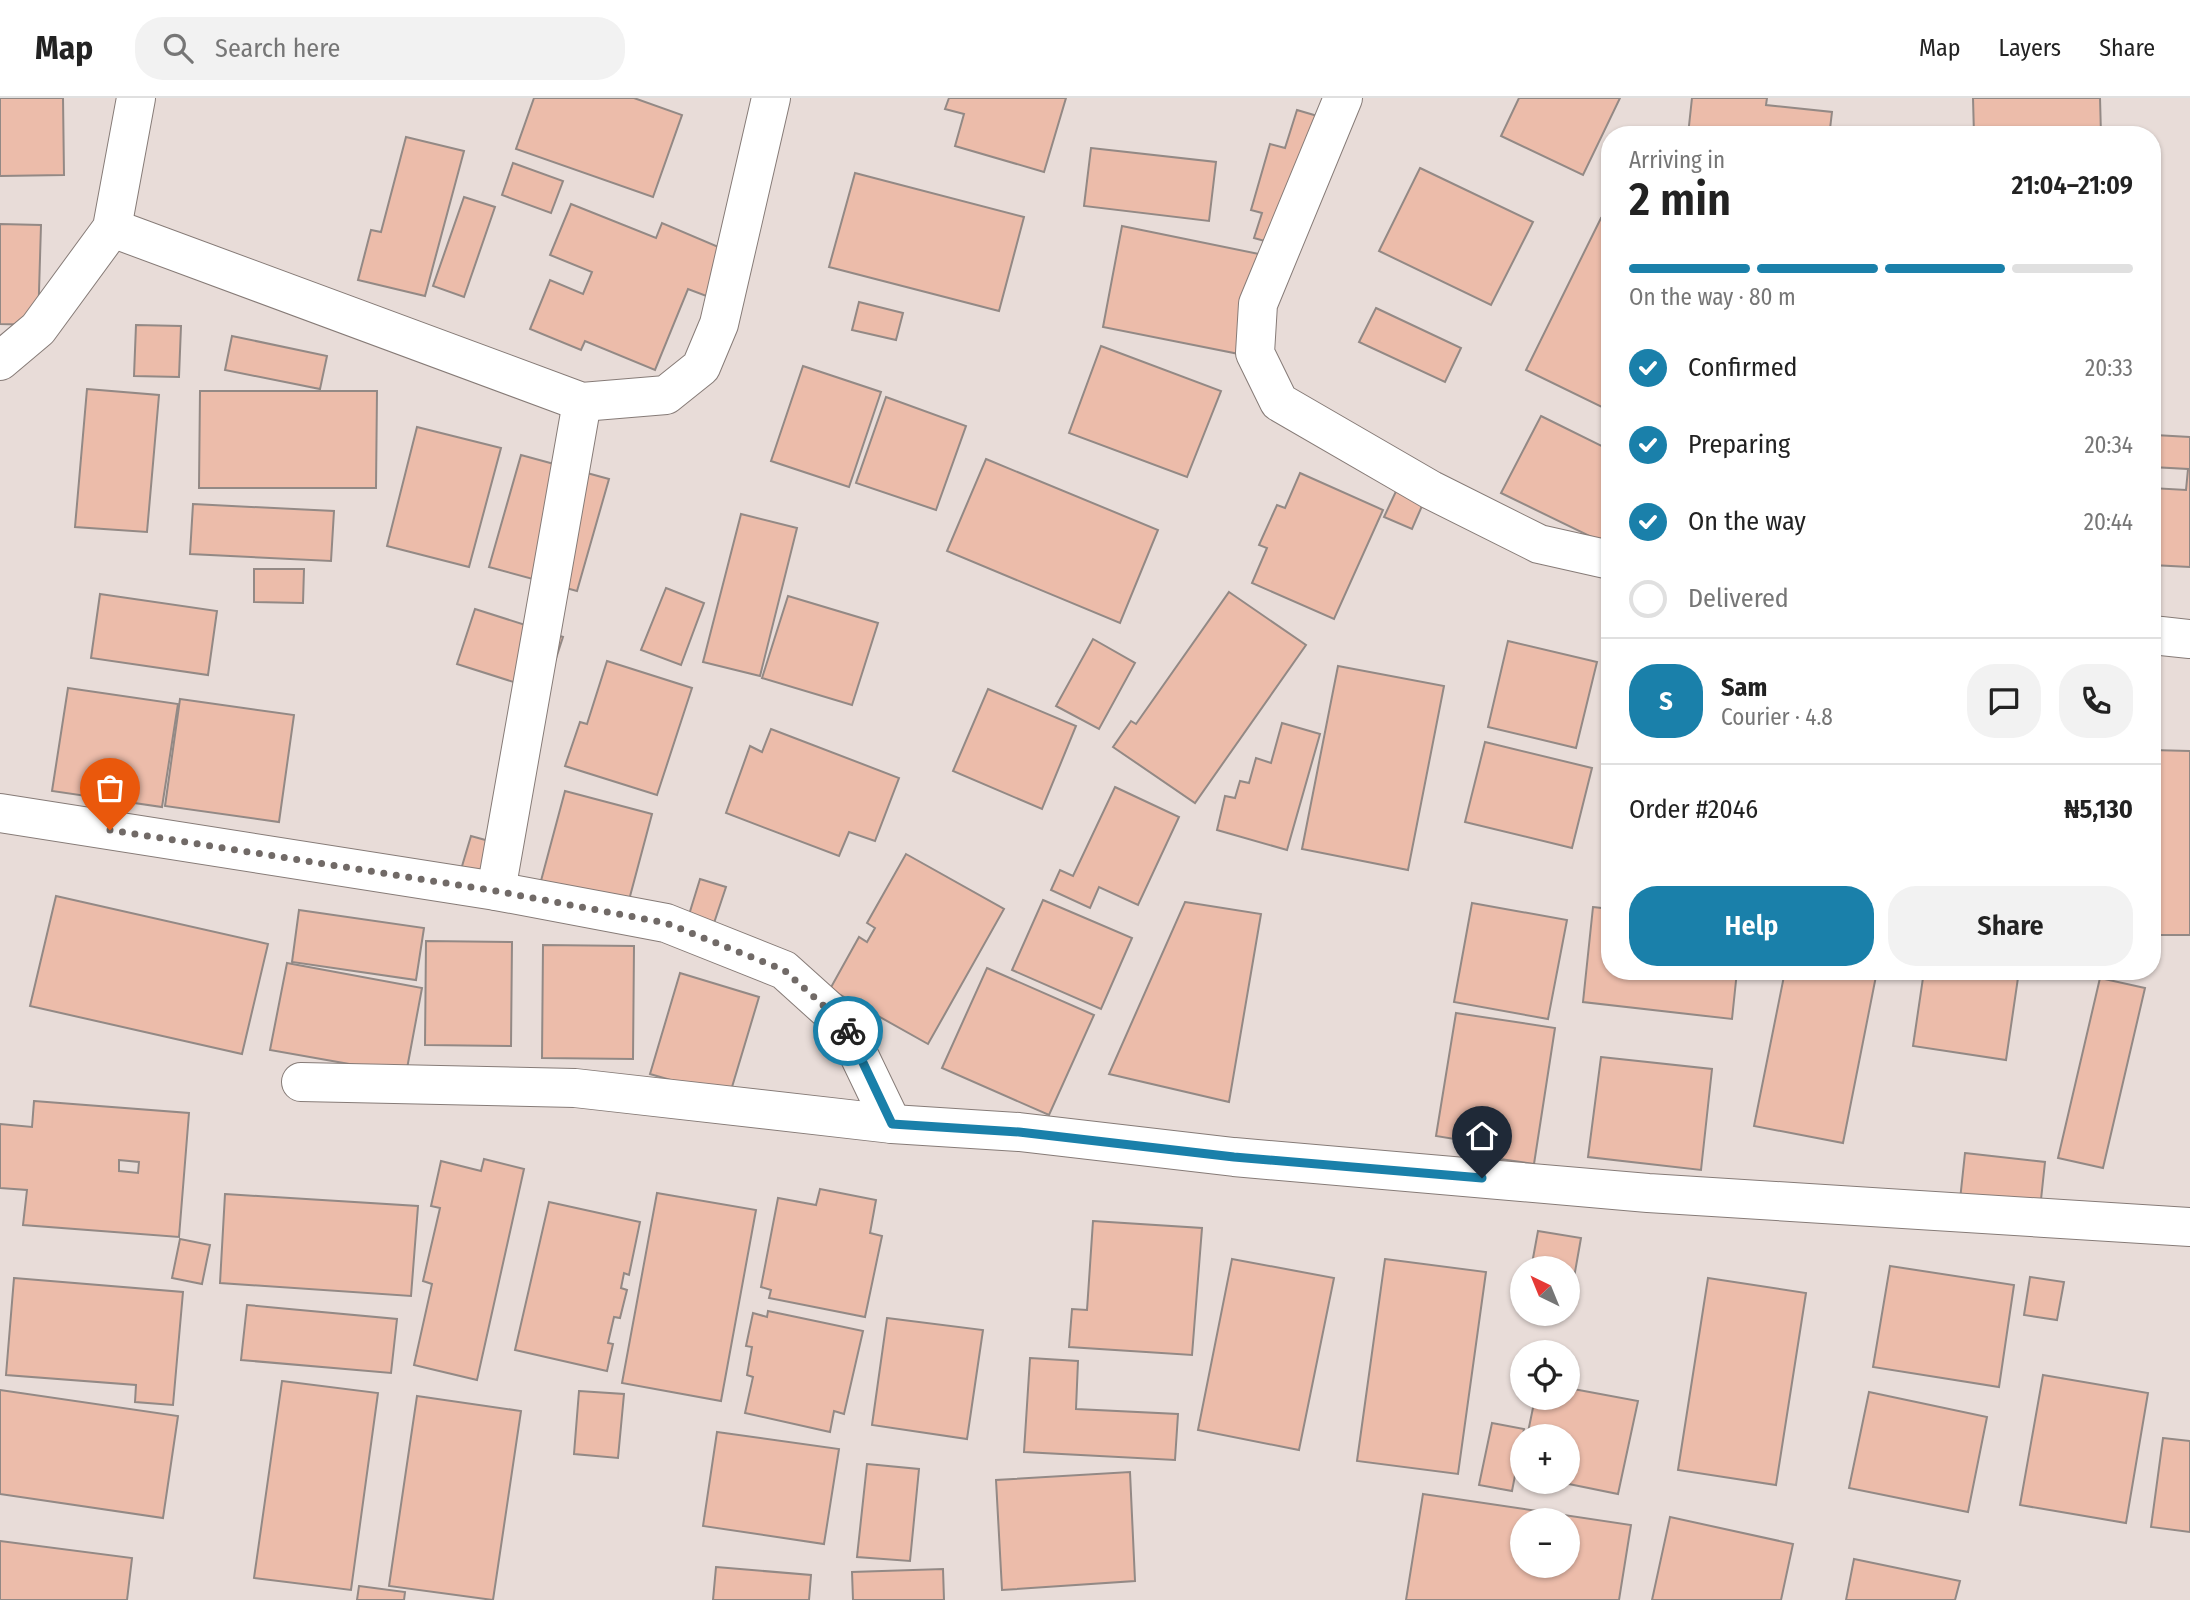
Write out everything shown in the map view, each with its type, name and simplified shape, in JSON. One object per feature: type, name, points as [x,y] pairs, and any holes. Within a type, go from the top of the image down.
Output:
[{"type":"street","points":[[0,361],[38,329],[112,228],[136,98]]},
{"type":"street","points":[[112,228],[582,402],[666,395],[701,367],[719,324],[771,98]]},
{"type":"street","points":[[1343,98],[1258,304],[1255,353],[1279,402],[1431,490],[1539,544],[1601,557]]},
{"type":"street","points":[[496,891],[582,402]]},
{"type":"street","points":[[2161,636],[2190,639]]},
{"type":"street","points":[[0,813],[496,891],[666,923],[784,970],[844,1024],[892,1124]]},
{"type":"street","points":[[300,1082],[575,1088],[892,1124],[1019,1132],[1234,1157],[1648,1193],[2190,1227]]},
{"type":"building","points":[[0,98],[63,98],[64,175],[0,176]]},
{"type":"building","points":[[534,98],[634,98],[682,115],[653,197],[516,149]]},
{"type":"building","points":[[949,98],[1066,98],[1044,172],[955,146],[964,114],[945,109]]},
{"type":"building","points":[[1519,98],[1620,98],[1607,126],[1601,126],[1601,138],[1583,175],[1501,136]]},
{"type":"building","points":[[1692,98],[1767,98],[1766,105],[1832,112],[1830,126],[1689,126]]},
{"type":"building","points":[[1973,98],[2100,98],[2101,126],[1974,126]]},
{"type":"building","points":[[1297,110],[1331,120],[1294,249],[1254,238],[1262,213],[1251,210],[1270,144],[1285,148]]},
{"type":"building","points":[[406,137],[464,151],[425,296],[358,280],[371,230],[381,232]]},
{"type":"building","points":[[1091,148],[1216,162],[1209,221],[1084,206]]},
{"type":"building","points":[[513,163],[563,181],[551,213],[502,195]]},
{"type":"building","points":[[1420,168],[1533,222],[1491,305],[1379,251]]},
{"type":"building","points":[[855,173],[1024,217],[999,311],[829,267]]},
{"type":"building","points":[[464,197],[495,207],[464,297],[433,286]]},
{"type":"building","points":[[571,204],[656,238],[662,223],[735,254],[717,300],[688,289],[655,370],[585,341],[581,350],[530,329],[550,280],[583,294],[592,272],[550,255]]},
{"type":"building","points":[[1601,218],[1601,407],[1526,370]]},
{"type":"building","points":[[0,224],[41,225],[38,325],[0,324]]},
{"type":"building","points":[[1122,226],[1259,254],[1239,354],[1103,327]]},
{"type":"building","points":[[859,302],[903,313],[896,340],[852,330]]},
{"type":"building","points":[[1376,308],[1461,348],[1445,382],[1359,342]]},
{"type":"building","points":[[136,325],[181,326],[179,377],[134,376]]},
{"type":"building","points":[[232,336],[327,356],[320,389],[225,370]]},
{"type":"building","points":[[1101,346],[1221,391],[1187,477],[1069,433]]},
{"type":"building","points":[[803,366],[881,392],[849,487],[771,461]]},
{"type":"building","points":[[87,389],[159,395],[147,532],[75,527]]},
{"type":"building","points":[[200,391],[377,391],[376,488],[199,488]]},
{"type":"building","points":[[886,397],[966,426],[936,510],[856,483]]},
{"type":"building","points":[[1541,416],[1601,446],[1601,542],[1501,493]]},
{"type":"building","points":[[417,427],[501,448],[469,567],[387,546]]},
{"type":"building","points":[[2161,435],[2190,437],[2190,567],[2161,565],[2161,489],[2186,490],[2188,469],[2161,468]]},
{"type":"building","points":[[521,455],[609,479],[577,591],[489,567]]},
{"type":"building","points":[[986,459],[1158,530],[1120,623],[947,551]]},
{"type":"building","points":[[1300,473],[1383,510],[1334,619],[1252,583],[1267,548],[1259,545],[1277,505],[1285,508]]},
{"type":"building","points":[[1398,487],[1425,499],[1412,529],[1384,517]]},
{"type":"building","points":[[193,504],[334,511],[331,561],[190,554]]},
{"type":"building","points":[[741,514],[797,528],[760,676],[703,662]]},
{"type":"building","points":[[254,569],[304,569],[303,603],[254,602]]},
{"type":"building","points":[[666,588],[704,603],[681,665],[641,650]]},
{"type":"building","points":[[1229,592],[1306,645],[1195,803],[1113,747],[1131,721],[1136,724]]},
{"type":"building","points":[[100,594],[217,611],[208,675],[91,658]]},
{"type":"building","points":[[788,596],[878,623],[852,705],[762,678]]},
{"type":"building","points":[[475,609],[563,637],[545,692],[457,664]]},
{"type":"building","points":[[1093,639],[1135,663],[1099,729],[1056,706]]},
{"type":"building","points":[[1508,641],[1597,662],[1576,748],[1488,727]]},
{"type":"building","points":[[607,661],[692,688],[657,795],[565,766],[580,722],[587,724]]},
{"type":"building","points":[[1338,666],[1444,686],[1408,870],[1302,849]]},
{"type":"building","points":[[68,688],[178,704],[162,807],[52,791]]},
{"type":"building","points":[[988,689],[1076,726],[1042,809],[953,771]]},
{"type":"building","points":[[180,699],[294,715],[279,822],[165,806]]},
{"type":"building","points":[[1282,723],[1320,734],[1287,850],[1217,830],[1225,796],[1235,798],[1240,781],[1249,783],[1256,758],[1271,763]]},
{"type":"building","points":[[771,729],[899,778],[875,841],[849,832],[839,856],[726,813],[750,746],[762,752]]},
{"type":"building","points":[[1485,742],[1592,768],[1572,848],[1465,822]]},
{"type":"building","points":[[2161,750],[2190,751],[2190,935],[2161,935]]},
{"type":"building","points":[[1115,787],[1179,817],[1138,905],[1099,887],[1090,908],[1051,890],[1060,870],[1073,876]]},
{"type":"building","points":[[565,791],[652,814],[625,915],[538,892]]},
{"type":"building","points":[[471,836],[507,846],[494,894],[457,883]]},
{"type":"building","points":[[906,854],[1004,909],[928,1044],[830,989],[859,937],[867,942],[875,928],[867,923]]},
{"type":"building","points":[[700,879],[726,887],[709,938],[684,931]]},
{"type":"building","points":[[56,896],[268,944],[242,1054],[30,1006]]},
{"type":"building","points":[[1043,900],[1132,938],[1101,1009],[1012,970]]},
{"type":"building","points":[[1185,902],[1261,914],[1229,1102],[1109,1074]]},
{"type":"building","points":[[1472,903],[1567,920],[1548,1019],[1454,1002]]},
{"type":"building","points":[[1593,907],[1601,908],[1601,980],[1736,980],[1732,1019],[1583,1002]]},
{"type":"building","points":[[299,910],[424,928],[416,980],[292,962]]},
{"type":"building","points":[[426,941],[512,942],[511,1046],[425,1045]]},
{"type":"building","points":[[543,945],[634,946],[633,1059],[542,1058]]},
{"type":"building","points":[[287,963],[422,988],[406,1074],[270,1050]]},
{"type":"building","points":[[987,968],[1094,1015],[1049,1115],[942,1068]]},
{"type":"building","points":[[680,973],[759,997],[729,1097],[650,1074]]},
{"type":"building","points":[[1783,980],[1875,980],[1843,1143],[1754,1126]]},
{"type":"building","points":[[1923,980],[2018,980],[2006,1060],[1913,1046]]},
{"type":"building","points":[[2100,980],[2145,988],[2103,1168],[2058,1158]]},
{"type":"building","points":[[1456,1013],[1555,1028],[1534,1164],[1466,1154],[1467,1141],[1436,1136]]},
{"type":"building","points":[[1601,1057],[1712,1069],[1701,1170],[1588,1157]]},
{"type":"building","points":[[34,1101],[189,1113],[179,1237],[23,1225],[27,1190],[0,1188],[0,1124],[32,1127]],"holes":[[[119,1160],[139,1162],[138,1173],[119,1171]]]},
{"type":"building","points":[[1965,1153],[2045,1162],[2040,1209],[1960,1200]]},
{"type":"building","points":[[484,1159],[524,1169],[477,1380],[414,1365],[432,1284],[423,1281],[440,1208],[431,1206],[441,1161],[481,1171]]},
{"type":"building","points":[[820,1189],[876,1200],[870,1233],[882,1236],[865,1317],[769,1298],[771,1290],[761,1287],[778,1198],[816,1205]]},
{"type":"building","points":[[657,1193],[756,1210],[721,1401],[622,1383]]},
{"type":"building","points":[[225,1194],[418,1206],[411,1296],[220,1283]]},
{"type":"building","points":[[549,1202],[640,1222],[629,1275],[624,1273],[621,1288],[627,1290],[620,1318],[614,1317],[608,1343],[613,1344],[607,1371],[515,1350]]},
{"type":"building","points":[[1093,1221],[1202,1228],[1192,1355],[1069,1347],[1072,1309],[1087,1310]]},
{"type":"building","points":[[1538,1231],[1581,1238],[1578,1256],[1533,1256]]},
{"type":"building","points":[[180,1239],[210,1245],[202,1284],[172,1278]]},
{"type":"building","points":[[1232,1259],[1334,1278],[1299,1450],[1198,1430]]},
{"type":"building","points":[[1385,1259],[1486,1272],[1458,1474],[1357,1461]]},
{"type":"building","points":[[1890,1266],[2014,1285],[1999,1387],[1873,1367]]},
{"type":"building","points":[[2030,1277],[2064,1282],[2057,1320],[2024,1315]]},
{"type":"building","points":[[14,1278],[183,1292],[173,1405],[135,1402],[136,1385],[6,1375]]},
{"type":"building","points":[[1708,1278],[1806,1293],[1776,1485],[1678,1470]]},
{"type":"building","points":[[247,1305],[397,1319],[391,1373],[241,1360]]},
{"type":"building","points":[[768,1311],[863,1331],[844,1414],[834,1411],[830,1432],[745,1413],[753,1377],[747,1375],[752,1347],[746,1346],[753,1313],[767,1317]]},
{"type":"building","points":[[887,1318],[983,1330],[967,1439],[872,1425]]},
{"type":"building","points":[[1030,1358],[1078,1361],[1076,1409],[1178,1414],[1175,1460],[1024,1452]]},
{"type":"building","points":[[2043,1375],[2148,1393],[2126,1523],[2020,1505]]},
{"type":"building","points":[[282,1381],[378,1393],[351,1590],[254,1578]]},
{"type":"building","points":[[0,1390],[178,1416],[163,1518],[0,1494]]},
{"type":"building","points":[[1580,1390],[1638,1401],[1618,1494],[1580,1486],[1580,1424],[1530,1424],[1533,1410],[1580,1410]]},
{"type":"building","points":[[579,1391],[624,1394],[618,1458],[574,1454]]},
{"type":"building","points":[[1869,1392],[1987,1417],[1968,1512],[1849,1488]]},
{"type":"building","points":[[417,1396],[521,1411],[493,1600],[389,1586]]},
{"type":"building","points":[[1492,1423],[1510,1426],[1510,1491],[1479,1485]]},
{"type":"building","points":[[717,1432],[839,1449],[824,1544],[703,1526]]},
{"type":"building","points":[[2163,1438],[2190,1441],[2190,1532],[2151,1527]]},
{"type":"building","points":[[867,1464],[919,1469],[910,1561],[857,1557]]},
{"type":"building","points":[[1130,1472],[1135,1581],[1002,1590],[996,1480]]},
{"type":"building","points":[[1423,1494],[1517,1508],[1510,1508],[1510,1578],[1580,1578],[1580,1517],[1631,1525],[1619,1600],[1406,1600]]},
{"type":"building","points":[[1670,1517],[1793,1544],[1781,1600],[1652,1600]]},
{"type":"building","points":[[0,1541],[132,1558],[127,1600],[0,1600]]},
{"type":"building","points":[[1854,1559],[1960,1581],[1955,1600],[1846,1600]]},
{"type":"building","points":[[716,1567],[811,1575],[809,1600],[713,1600]]},
{"type":"building","points":[[943,1569],[944,1600],[853,1600],[852,1572]]},
{"type":"building","points":[[359,1586],[405,1592],[404,1600],[357,1600]]},
{"type":"way so far","points":[[110,830],[496,891],[666,923],[784,970],[844,1024],[848,1031]]},
{"type":"route","points":[[848,1031],[892,1124],[1019,1132],[1234,1157],[1482,1178]]}]
